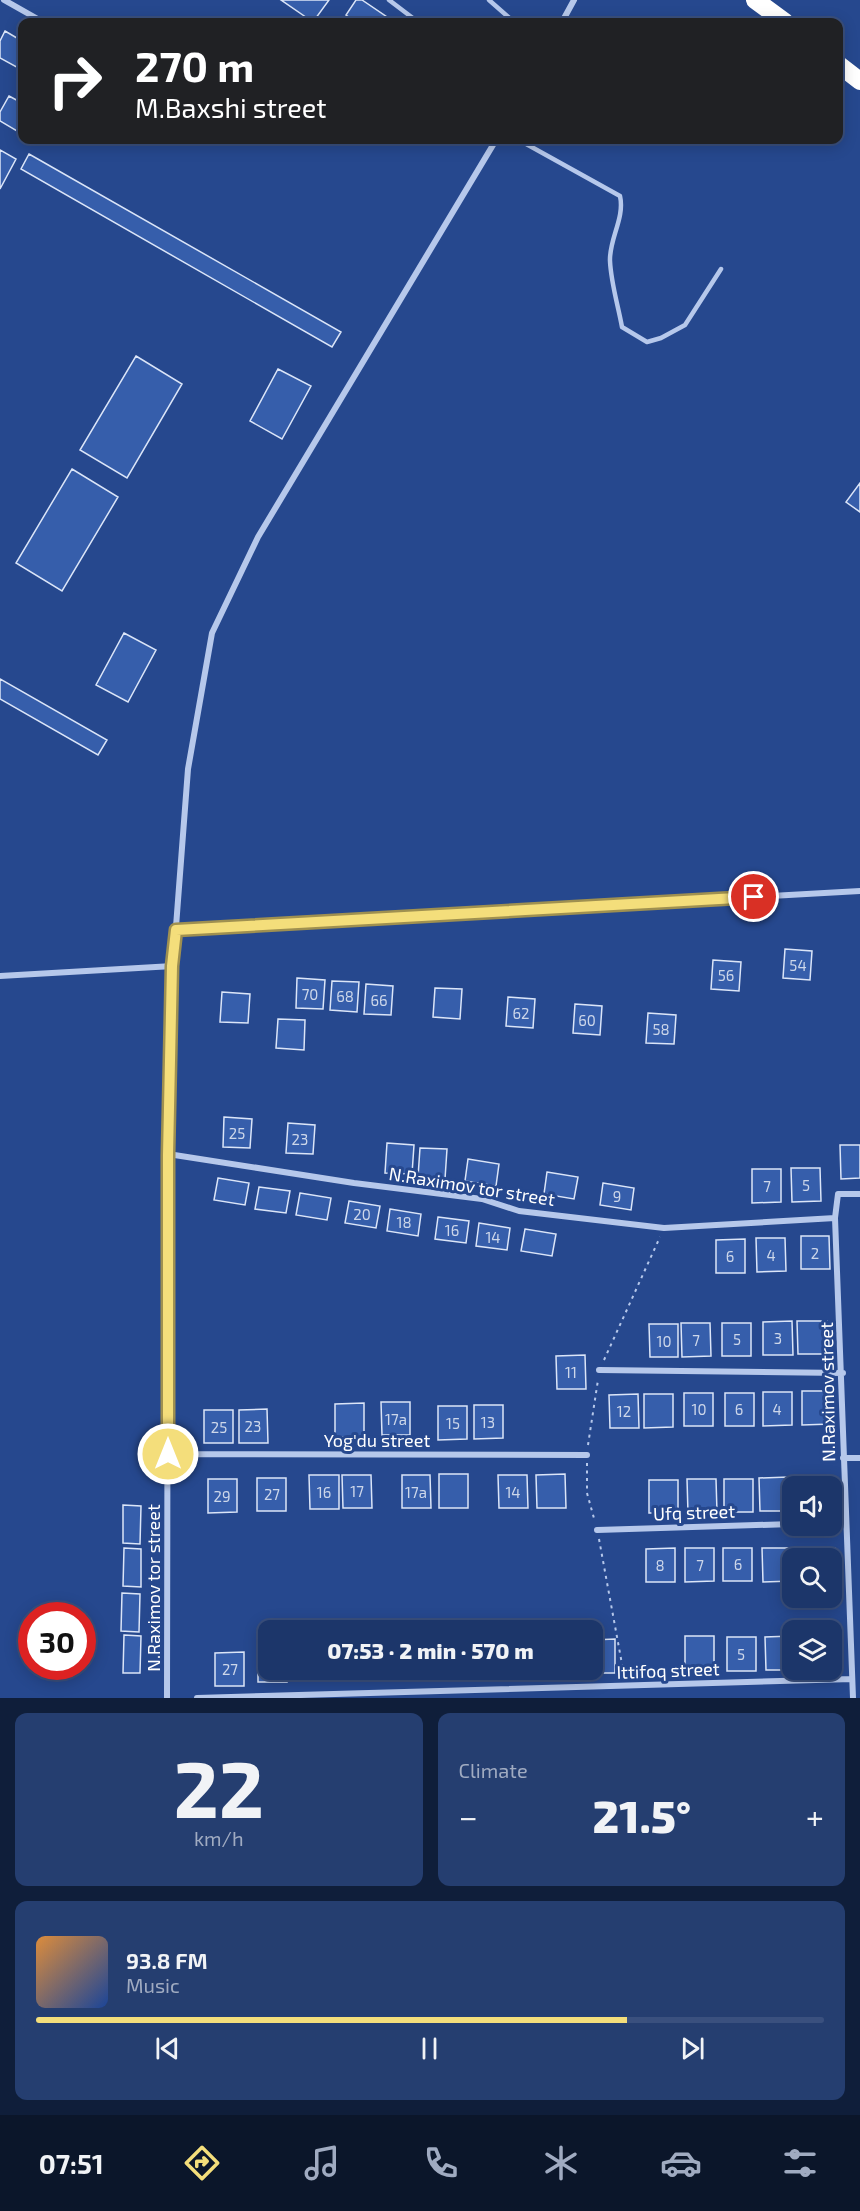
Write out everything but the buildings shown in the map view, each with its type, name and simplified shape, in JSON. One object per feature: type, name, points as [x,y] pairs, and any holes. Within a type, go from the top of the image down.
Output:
[{"type":"highway","points":[[755,0],[780,18]]},
{"type":"highway","points":[[843,68],[860,81]]},
{"type":"street","points":[[4,0],[13,2],[37,18]]},
{"type":"street","points":[[564,18],[574,0]]},
{"type":"street","name":"N.Raximov tor street","points":[[167,1698],[168,1155],[172,966],[188,769],[212,633],[258,537],[494,144]]},
{"type":"street","points":[[176,930],[860,891]]},
{"type":"street","points":[[0,976],[172,966]]},
{"type":"street","name":"N.Raximov tor street","points":[[168,1155],[354,1183],[482,1199],[519,1211],[664,1228],[835,1218]]},
{"type":"street","name":"N.Raximov street","points":[[853,1698],[843,1458],[843,1373],[835,1218],[838,1194],[860,1194]]},
{"type":"street","points":[[599,1370],[843,1373]]},
{"type":"street","name":"Yog'du street","points":[[168,1454],[587,1455]]},
{"type":"street","points":[[843,1458],[860,1458]]},
{"type":"street","name":"Ufq street","points":[[597,1530],[782,1524]]},
{"type":"street","name":"Ittifoq street","points":[[197,1698],[852,1679]]},
{"type":"lane","points":[[389,0],[413,18]]},
{"type":"lane","points":[[489,0],[509,18]]},
{"type":"lane","points":[[526,144],[620,196],[623,208],[616,228],[610,260],[622,327],[631,334],[647,342],[661,338],[685,325],[721,269]]},
{"type":"path","points":[[627,1687],[597,1530],[587,1493],[587,1455],[599,1370],[664,1228]]},
{"type":"route","points":[[168,1454],[168,1155],[172,966],[176,930],[754,897]]}]
